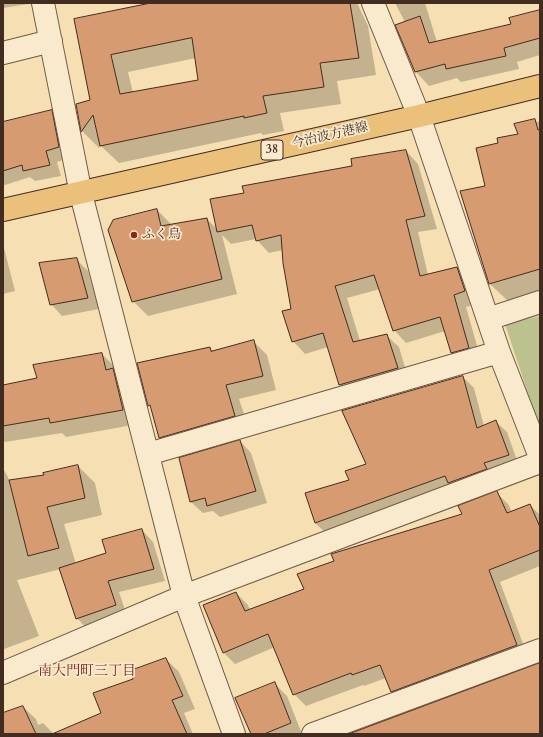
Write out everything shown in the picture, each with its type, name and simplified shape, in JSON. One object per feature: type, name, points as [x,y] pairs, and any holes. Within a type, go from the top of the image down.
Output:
[{"type":"main road","name":"今治波方港線","points":[[3,210],[81,194],[419,116],[540,86]]},
{"type":"street","points":[[43,3],[81,194],[184,596],[234,734]]},
{"type":"street","points":[[372,3],[419,116],[499,352],[540,456]]},
{"type":"street","points":[[3,53],[51,41]]},
{"type":"street","points":[[488,319],[540,302]]},
{"type":"street","points":[[148,454],[499,352]]},
{"type":"street","points":[[3,673],[184,596],[540,462]]},
{"type":"street","points":[[313,734],[540,650]]},
{"type":"green space","points":[[540,316],[540,430],[505,324]]},
{"type":"building","points":[[151,3],[350,3],[359,58],[320,63],[324,87],[263,96],[267,113],[244,118],[244,116],[100,146],[93,115],[81,132],[76,104],[90,100],[74,19]],"holes":[[[192,38],[198,80],[120,94],[111,55]]]},
{"type":"building","points":[[540,10],[540,38],[504,48],[506,56],[446,69],[445,64],[415,72],[395,25],[420,16],[429,43],[511,24],[509,18]]},
{"type":"building","points":[[52,110],[59,147],[46,151],[50,165],[23,171],[22,165],[3,171],[3,122]]},
{"type":"building","points":[[535,119],[538,130],[540,129],[540,269],[489,284],[460,191],[485,186],[476,148],[498,143],[497,138],[518,134],[514,124]]},
{"type":"building","points":[[406,150],[425,216],[406,220],[420,276],[457,267],[465,291],[454,295],[469,348],[451,353],[440,317],[393,331],[374,275],[335,286],[353,342],[387,334],[398,368],[339,385],[323,333],[292,342],[282,311],[291,309],[283,263],[281,235],[256,241],[252,225],[217,232],[210,199],[244,193],[242,186],[352,166],[351,159]]},
{"type":"building","points":[[157,209],[161,226],[207,218],[222,279],[132,302],[108,230],[113,220]]},
{"type":"building","points":[[77,258],[88,298],[50,305],[39,263]]},
{"type":"building","points":[[254,340],[263,376],[226,385],[235,416],[159,438],[150,405],[148,406],[137,363],[210,347],[211,351]]},
{"type":"building","points":[[102,353],[106,370],[113,368],[123,410],[50,423],[49,418],[3,426],[3,385],[37,378],[33,365]]},
{"type":"building","points":[[463,376],[477,428],[496,420],[509,455],[484,463],[487,469],[448,483],[445,476],[315,523],[305,493],[349,480],[345,471],[366,464],[342,411]]},
{"type":"building","points":[[240,440],[256,491],[207,506],[205,498],[190,502],[179,458]]},
{"type":"building","points":[[78,465],[85,498],[47,507],[59,548],[28,556],[9,480],[44,475],[43,473]]},
{"type":"building","points":[[497,491],[507,513],[530,504],[540,527],[540,550],[489,570],[517,645],[391,692],[380,665],[352,675],[351,673],[293,695],[268,634],[223,653],[203,605],[236,592],[245,611],[304,589],[297,574],[334,561],[331,554],[462,514],[458,506]]},
{"type":"building","points":[[142,529],[154,569],[108,581],[116,605],[76,619],[59,568],[106,553],[102,540]]},
{"type":"building","points":[[166,658],[183,696],[172,700],[187,734],[52,734],[101,713],[93,693],[133,679],[130,671]]},
{"type":"building","points":[[540,663],[540,734],[349,734]]},
{"type":"building","points":[[275,682],[291,723],[264,734],[251,734],[235,698]]},
{"type":"building","points":[[23,706],[36,734],[3,734],[3,713]]},
{"type":"place","name":"ふく鳥","points":[[134,235]]},
{"type":"district","name":"南大門町三丁目","points":[[87,672]]}]
